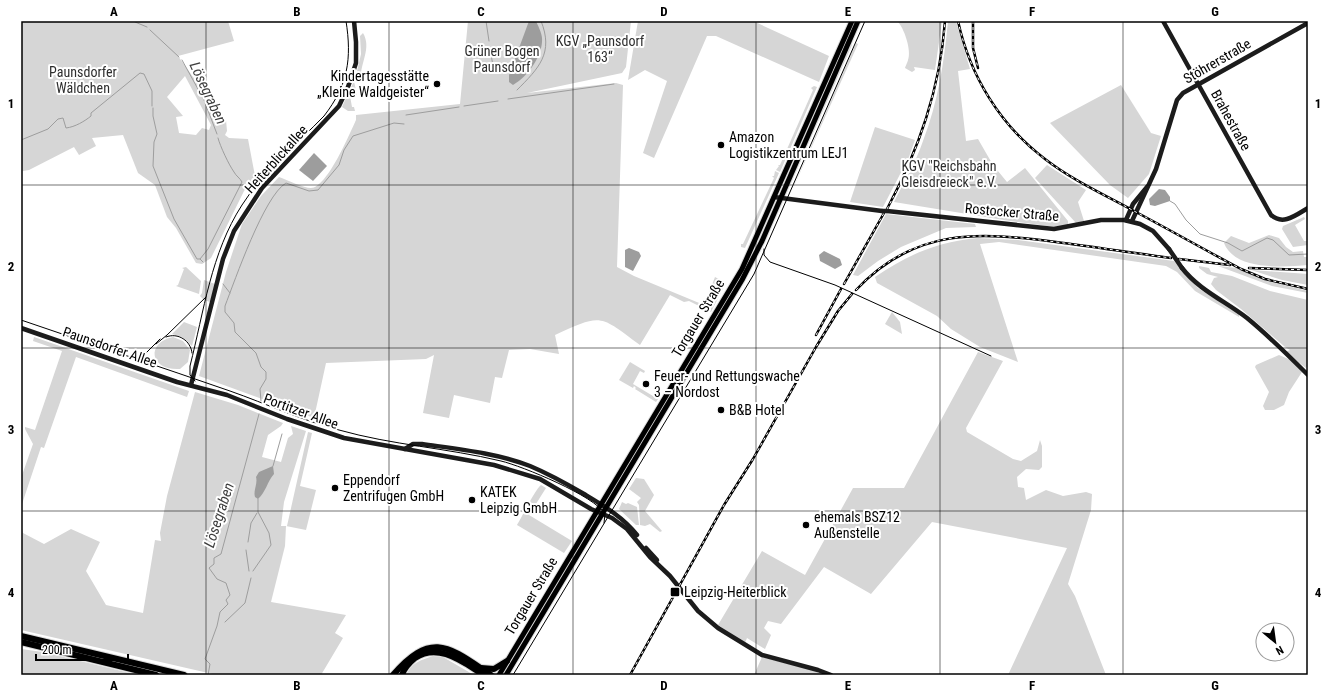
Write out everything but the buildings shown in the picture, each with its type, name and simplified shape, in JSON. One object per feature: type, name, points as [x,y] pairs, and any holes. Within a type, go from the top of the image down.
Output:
[{"type":"highway","points":[[21,636],[184,675]]},
{"type":"highway","points":[[21,642],[156,675]]},
{"type":"highway","points":[[393,675],[407,659],[415,653],[433,647],[443,648],[454,652],[480,672],[494,669],[507,661]]},
{"type":"highway","points":[[402,675],[412,660],[431,652],[450,655],[480,672],[491,675]]},
{"type":"main road","name":"Heiterblickallee","points":[[191,385],[223,259],[234,231],[262,188],[339,106],[351,79],[356,63],[354,21]]},
{"type":"main road","name":"Torgauer Straße","points":[[506,675],[602,514],[603,506],[730,289],[750,252],[852,21]]},
{"type":"main road","name":"Torgauer Straße","points":[[499,675],[597,511],[603,506],[739,286],[759,246],[858,21]]},
{"type":"main road","name":"Brahestraße","points":[[1163,21],[1271,215],[1278,220],[1286,220],[1308,208]]},
{"type":"main road","name":"Stöhrerstraße","points":[[1132,221],[1156,169],[1177,100],[1183,93],[1198,83],[1308,22]]},
{"type":"main road","name":"Stöhrerstraße","points":[[1126,220],[1133,204],[1148,186]]},
{"type":"main road","name":"Rostocker Straße","points":[[774,197],[885,211],[1054,229],[1108,219],[1132,221],[1153,231],[1169,249],[1182,268],[1199,286],[1236,310],[1260,329],[1308,375]]},
{"type":"main road","name":"Paunsdorfer Allee","points":[[21,328],[191,385]]},
{"type":"main road","name":"Portitzer Allee","points":[[191,385],[227,395],[311,428],[344,438],[509,468],[540,479],[627,529],[650,557],[667,572]]},
{"type":"main road","name":"Portitzer Allee","points":[[405,449],[413,444],[422,444],[519,463],[549,475],[603,506],[628,525],[667,572]]},
{"type":"main road","points":[[667,572],[698,611],[746,646],[762,655],[818,670],[830,675]]},
{"type":"green space","name":"Paunsdorfer Wäldchen","points":[[21,21],[228,21],[234,41],[178,56],[211,102],[214,122],[226,120],[227,131],[225,135],[229,138],[248,139],[255,176],[244,191],[211,258],[202,264],[196,263],[176,228],[167,217],[155,185],[138,173],[123,135],[92,138],[96,146],[79,155],[74,147],[29,170],[23,171],[21,169]],"holes":[[[185,76],[211,125],[209,130],[202,128],[196,135],[179,133],[176,117],[183,116],[167,97]]]},
{"type":"green space","points":[[468,21],[631,21],[626,67],[622,73],[527,93],[616,83],[623,85],[617,267],[634,276],[704,305],[715,277],[726,283],[711,312],[689,301],[684,302],[670,295],[640,345],[608,323],[600,320],[583,323],[555,335],[559,354],[530,349],[509,350],[502,378],[495,377],[490,403],[454,395],[449,418],[423,413],[434,355],[426,359],[326,363],[314,418],[199,376],[226,272],[242,224],[261,196],[279,177],[308,188],[317,186],[331,170],[356,120],[356,115],[460,104]]},
{"type":"green space","points":[[638,21],[753,21],[829,56],[819,82],[716,36],[707,36],[654,158],[643,153],[667,81],[645,70],[628,80]]},
{"type":"green space","points":[[855,21],[780,193],[796,152]]},
{"type":"green space","points":[[897,21],[942,21],[935,70],[914,67],[915,70],[912,72],[905,68],[909,56],[907,39]]},
{"type":"green space","name":"KGV \"Reichsbahn Gleisdreieck\" e.V.","points":[[948,21],[956,21],[970,69],[958,71],[966,141],[978,139],[993,165],[1007,182],[1025,168],[1068,221],[1068,225],[1055,227],[894,202],[917,157],[933,112],[945,52]]},
{"type":"green space","points":[[363,33],[366,50],[361,78],[355,80],[361,54],[360,36]]},
{"type":"green space","points":[[856,43],[858,44],[790,195]]},
{"type":"green space","points":[[850,44],[852,45],[786,194],[786,191]]},
{"type":"green space","points":[[354,81],[357,95],[350,96],[352,107],[354,107],[355,111],[348,111],[342,107]]},
{"type":"green space","points":[[1121,85],[1151,133],[1161,136],[1149,174],[1128,198],[1110,185],[1050,123]]},
{"type":"green space","points":[[814,86],[817,87],[780,172],[776,170],[779,166],[778,165],[780,165],[813,90],[811,88]]},
{"type":"green space","points":[[875,127],[915,140],[909,157],[883,207],[850,202]]},
{"type":"green space","points":[[1047,165],[1086,190],[1078,202],[1084,221],[1076,223],[1035,178]]},
{"type":"green space","points":[[775,171],[779,173],[745,248],[741,247],[741,244],[743,244],[774,178],[772,176],[774,176]]},
{"type":"green space","points":[[886,214],[975,224],[976,227],[946,228],[901,247],[878,261],[858,276],[853,275]]},
{"type":"green space","points":[[1304,217],[1305,219],[1295,225],[1304,241],[1308,241],[1308,245],[1293,247],[1282,229],[1283,226]]},
{"type":"green space","points":[[1269,235],[1279,238],[1286,247],[1293,252],[1303,251],[1304,257],[1308,257],[1308,265],[1273,266],[1249,263],[1238,259],[1230,252],[1224,243],[1231,236],[1249,243]]},
{"type":"green space","points":[[978,238],[1018,240],[1174,261],[1198,288],[1239,314],[1239,317],[1195,291],[1177,272],[1166,266],[999,242],[980,244],[1018,362],[980,347],[951,329],[937,316],[877,283],[875,277],[924,250],[949,243]]},
{"type":"green space","points":[[1199,266],[1209,268],[1211,272],[1232,276],[1270,291],[1308,300],[1308,364],[1306,368],[1285,352],[1290,350],[1216,290],[1211,284],[1214,278],[1218,277],[1207,274],[1199,268]]},
{"type":"green space","points":[[1218,266],[1237,268],[1267,281],[1308,291],[1308,293],[1272,286]]},
{"type":"green space","points":[[186,267],[201,281],[199,294],[176,286],[178,285],[184,269],[182,268]]},
{"type":"green space","points":[[1251,270],[1308,274],[1308,285],[1282,280]]},
{"type":"green space","points":[[204,280],[215,284],[210,302],[204,300],[200,296],[202,293]]},
{"type":"green space","points":[[892,312],[900,322],[902,334],[885,324]]},
{"type":"green space","points":[[184,322],[197,327],[192,346],[182,337],[172,334]]},
{"type":"green space","points":[[34,337],[189,391],[187,397],[76,357],[44,448],[41,447],[21,507],[21,478],[33,444],[25,427],[35,430],[62,351],[33,341]]},
{"type":"green space","points":[[173,337],[183,341],[190,350],[188,362],[180,369],[162,366],[157,361],[155,356],[155,350],[158,345],[164,340]]},
{"type":"green space","points":[[978,352],[1003,361],[966,428],[967,432],[1013,459],[1021,461],[1037,451],[1040,440],[1042,446],[1042,467],[1039,470],[1026,469],[1017,477],[1018,487],[1024,488],[1026,500],[1046,490],[1063,496],[1086,492],[1092,494],[1091,510],[1068,584],[1075,596],[1106,675],[1008,675],[1067,548],[932,522],[871,594],[824,567],[781,624],[768,621],[764,628],[771,635],[765,649],[747,638],[745,643],[718,625],[762,551],[805,575],[853,488],[904,488]]},
{"type":"green space","points":[[1279,355],[1293,361],[1302,372],[1289,392],[1284,405],[1274,410],[1265,410],[1263,406],[1269,392],[1255,367],[1256,365]]},
{"type":"green space","points":[[630,362],[645,371],[644,373],[640,371],[633,384],[658,399],[656,402],[635,389],[636,388],[634,386],[633,388],[619,380]]},
{"type":"green space","points":[[195,392],[238,405],[283,423],[268,435],[262,457],[281,462],[288,438],[293,434],[291,426],[306,431],[284,502],[281,526],[286,526],[285,546],[271,602],[346,615],[335,633],[343,638],[321,675],[217,675],[21,630],[21,524],[23,533],[44,544],[71,529],[100,542],[86,571],[106,605],[143,613],[155,540],[161,541],[160,533],[167,496]]},
{"type":"green space","points":[[308,432],[312,433],[300,486],[316,490],[306,530],[286,526]]},
{"type":"green space","points":[[636,478],[644,479],[654,495],[645,511],[662,531],[660,532],[650,524],[645,526],[640,525],[639,505],[637,502],[641,498],[629,489]]},
{"type":"green space","points":[[541,485],[546,488],[529,515],[572,541],[564,553],[517,525]]},
{"type":"green space","points":[[622,502],[637,507],[639,525],[636,525],[619,509]]},
{"type":"green space","points":[[21,649],[43,652],[138,675],[21,675]]},
{"type":"green space","points":[[433,656],[443,657],[474,675],[406,675],[414,665]]},
{"type":"green space","points":[[762,657],[831,675],[754,675]]},
{"type":"shaded area","points":[[529,21],[536,21],[542,37],[541,48],[536,61],[528,72],[513,85],[509,82],[509,75]]},
{"type":"shaded area","points":[[314,153],[327,166],[313,181],[299,170]]},
{"type":"shaded area","points":[[1159,189],[1165,190],[1170,197],[1170,201],[1155,206],[1150,205],[1149,199]]},
{"type":"shaded area","points":[[629,248],[639,252],[641,256],[633,271],[625,267],[625,250]]},
{"type":"shaded area","points":[[824,251],[840,259],[842,265],[835,269],[820,261],[819,255]]},
{"type":"shaded area","points":[[273,466],[274,474],[258,499],[255,497],[256,477],[259,472]]},
{"type":"waterway","points":[[486,21],[489,41]]},
{"type":"waterway","points":[[517,90],[538,67],[545,51],[545,32],[541,21]]},
{"type":"waterway","name":"Lösegraben","points":[[135,22],[147,27]]},
{"type":"waterway","name":"Lösegraben","points":[[150,30],[179,57]]},
{"type":"waterway","points":[[490,49],[494,71]]},
{"type":"waterway","name":"Lösegraben","points":[[182,60],[204,100],[217,134]]},
{"type":"waterway","points":[[21,140],[48,129],[58,119],[63,118],[66,128],[83,122],[91,116],[91,113],[140,73],[144,74],[152,91],[152,106]]},
{"type":"waterway","points":[[508,99],[614,84]]},
{"type":"waterway","points":[[464,106],[498,101]]},
{"type":"waterway","points":[[406,115],[459,107]]},
{"type":"waterway","points":[[153,108],[153,116],[157,134],[154,142],[153,166],[174,219],[197,259],[200,259]]},
{"type":"waterway","points":[[261,401],[260,389],[266,379],[266,372],[261,367],[256,353],[235,332],[234,323],[225,312],[225,306],[260,221],[277,191],[286,183],[309,191],[318,190],[339,165],[344,150],[353,136],[394,123],[404,124]]},
{"type":"waterway","name":"Lösegraben","points":[[203,262],[200,259],[208,249],[242,182],[230,165],[218,138]]},
{"type":"waterway","points":[[1170,201],[1175,204],[1186,220],[1200,234],[1228,243],[1242,251],[1267,238],[1273,240],[1289,255],[1308,254]]},
{"type":"waterway","name":"Lösegraben","points":[[223,284],[230,293]]},
{"type":"waterway","name":"Lösegraben","points":[[208,675],[210,664],[205,659],[217,626],[220,612],[228,604],[226,600],[230,595],[226,583],[217,579],[209,568],[214,564],[214,558],[221,554],[259,414]]},
{"type":"waterway","points":[[273,466],[282,434]]},
{"type":"waterway","points":[[253,571],[271,545],[269,533],[258,512],[258,499]]},
{"type":"waterway","points":[[248,542],[251,523],[257,513]]},
{"type":"waterway","points":[[246,550],[249,571]]},
{"type":"waterway","points":[[225,622],[245,603],[251,578]]},
{"type":"tram line","points":[[195,381],[190,375],[190,366],[204,304],[216,263],[231,223],[250,193],[260,181],[324,116],[332,105],[343,82],[348,60],[348,35],[346,21]]},
{"type":"tram line","points":[[513,675],[754,274],[865,21]]},
{"type":"tram line","points":[[764,249],[764,255],[770,262],[835,285],[991,356]]},
{"type":"tram line","points":[[156,344],[206,297]]},
{"type":"tram line","points":[[21,320],[230,391],[325,426],[359,435],[481,457],[511,464],[540,475],[587,499],[599,507],[605,514],[604,523]]},
{"type":"tram line","points":[[166,337],[175,336],[183,339],[189,345],[192,353]]},
{"type":"tram line","points":[[133,358],[145,354],[160,339]]},
{"type":"railway","points":[[887,209],[909,164],[926,118],[938,71],[945,21]]},
{"type":"railway","points":[[958,21],[970,61],[989,98],[1014,131],[1029,146],[1055,167],[1241,269],[1265,279],[1308,289]]},
{"type":"railway","points":[[973,21],[973,48],[978,68]]},
{"type":"railway","points":[[844,284],[884,213]]},
{"type":"railway","points":[[856,290],[878,269],[901,255],[925,244],[974,236],[1001,236],[1028,239],[1171,258]]},
{"type":"railway","points":[[1179,259],[1230,265]]},
{"type":"railway","points":[[1249,268],[1308,270]]},
{"type":"railway","points":[[816,335],[841,289]]},
{"type":"railway","points":[[630,675],[724,505],[753,459],[816,347],[838,311],[852,294]]},
{"type":"place","name":"Kindertagesstätte „Kleine Waldgeister“","points":[[437,84]]},
{"type":"place","name":"Amazon Logistikzentrum LEJ1","points":[[721,145]]},
{"type":"place","name":"Feuer- und Rettungswache 3 – Nordost","points":[[646,384]]},
{"type":"place","name":"B&B Hotel","points":[[721,410]]},
{"type":"place","name":"Eppendorf Zentrifugen GmbH","points":[[335,488]]},
{"type":"place","name":"KATEK Leipzig GmbH","points":[[472,500]]},
{"type":"place","name":"ehemals BSZ12 Außenstelle","points":[[806,525]]},
{"type":"place","name":"Leipzig-Heiterblick","points":[[675,592]]},
{"type":"park label","name":"KGV „Paunsdorf 163“","points":[[600,50]]},
{"type":"park label","name":"Grüner Bogen Paunsdorf","points":[[502,60]]}]
